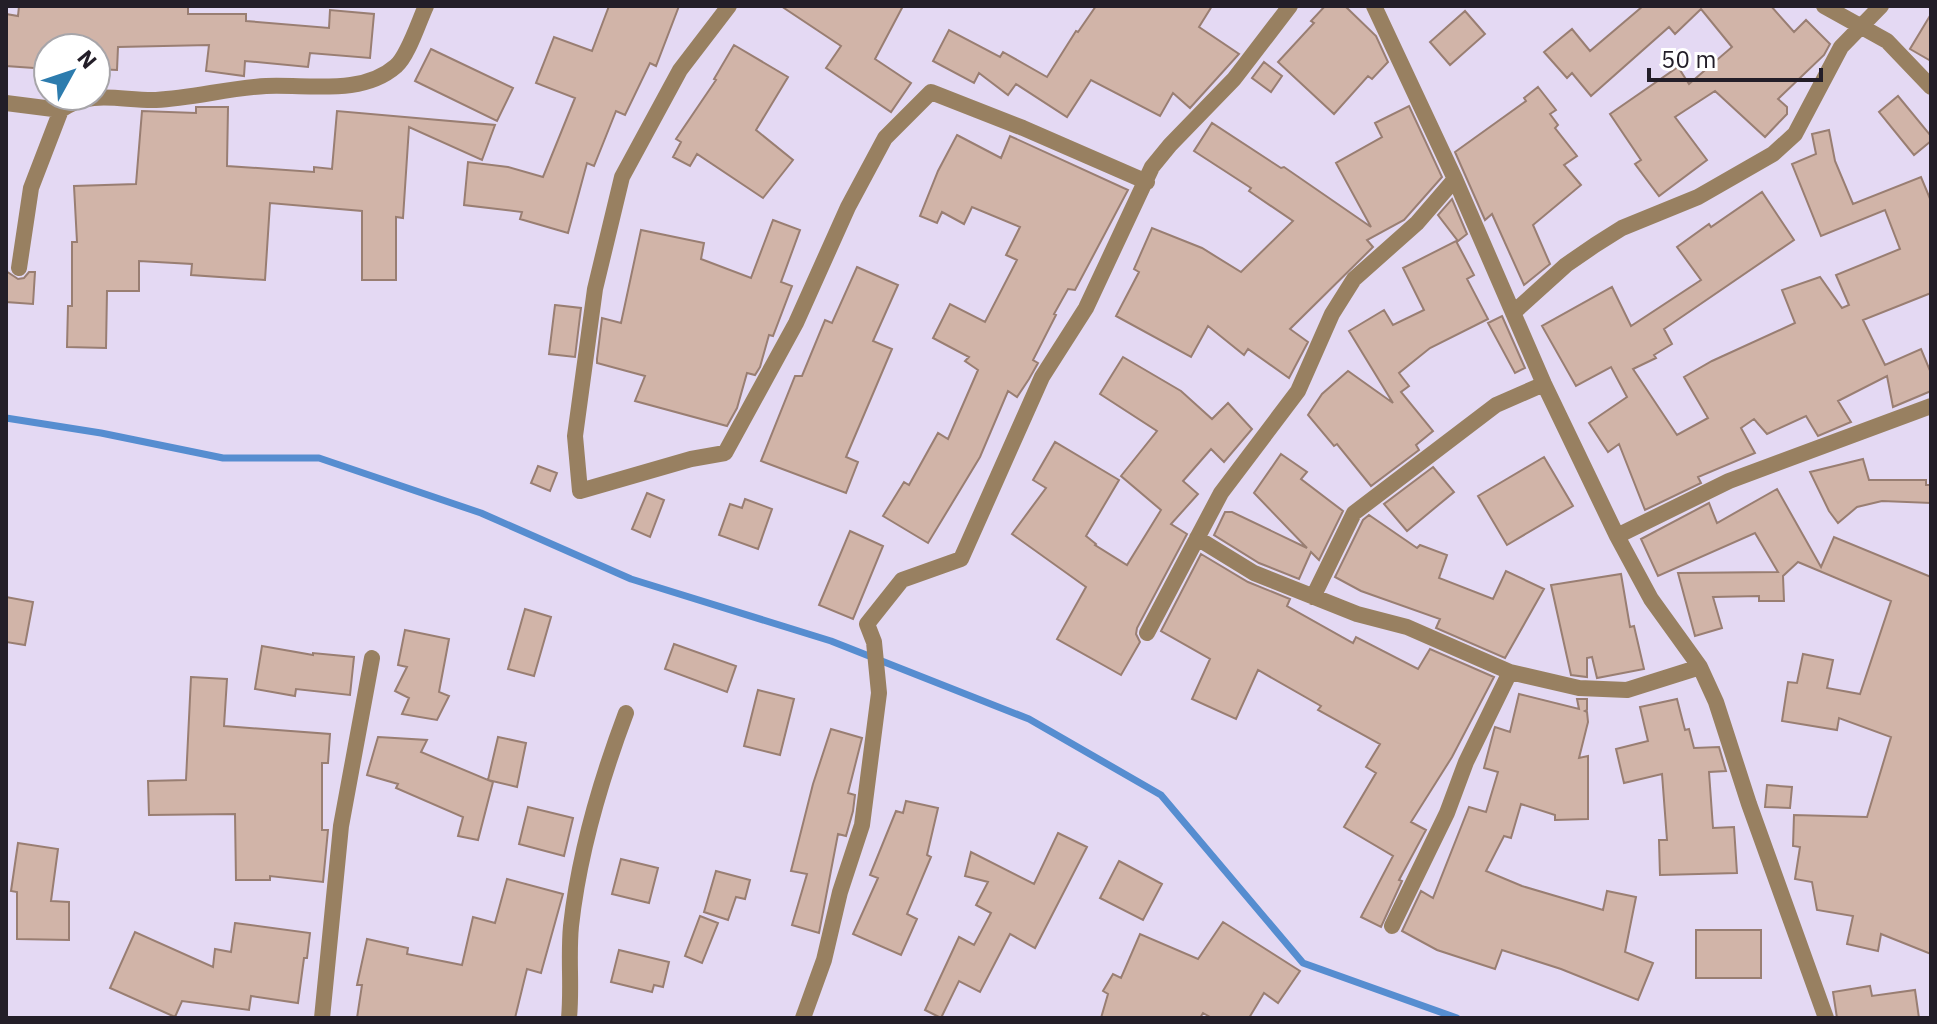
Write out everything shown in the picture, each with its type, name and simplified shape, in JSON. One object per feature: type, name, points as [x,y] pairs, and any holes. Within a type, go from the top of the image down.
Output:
[{"type":"street","points":[[112,99],[155,100],[264,86],[347,85],[377,80],[399,64],[426,6]]},
{"type":"street","points":[[729,6],[680,70],[622,177],[595,289],[575,436],[580,491],[691,459],[725,453],[796,323],[848,207],[885,138],[931,92],[1147,182]]},
{"type":"street","points":[[803,1018],[824,960],[840,892],[862,825],[879,693],[874,642],[867,624],[902,580],[961,559],[1042,377],[1086,308],[1152,167],[1234,79],[1290,6]]},
{"type":"street","points":[[1374,6],[1455,179],[1544,384],[1617,536],[1651,599],[1700,667],[1716,702],[1826,1018]]},
{"type":"street","points":[[1824,6],[1887,41],[1931,87]]},
{"type":"street","points":[[1513,313],[1566,265],[1622,228],[1698,197],[1773,154],[1795,134],[1841,47],[1881,6]]},
{"type":"street","points":[[6,103],[32,106]]},
{"type":"street","points":[[19,268],[31,188],[60,112]]},
{"type":"street","points":[[1147,633],[1221,493],[1298,391],[1332,314],[1354,279],[1417,223],[1455,179]]},
{"type":"street","points":[[1313,597],[1354,513],[1496,405],[1544,384]]},
{"type":"street","points":[[1617,536],[1729,481],[1931,406]]},
{"type":"street","points":[[1197,538],[1254,573],[1357,614],[1407,627],[1510,672],[1579,688],[1627,690],[1700,667]]},
{"type":"street","points":[[322,1018],[341,826],[372,658]]},
{"type":"street","points":[[1392,926],[1510,672]]},
{"type":"street","points":[[569,1018],[571,926],[585,847],[602,775],[626,713]]},
{"type":"building","points":[[19,6],[188,6],[188,14],[246,14],[246,21],[329,28],[330,10],[374,14],[370,58],[310,53],[308,67],[245,61],[244,76],[206,71],[209,45],[118,47],[117,70],[112,70],[112,32],[32,32],[32,68],[6,66],[6,14],[18,16]]},
{"type":"building","points":[[609,6],[679,6],[656,66],[650,63],[625,115],[616,111],[594,166],[587,163],[568,233],[520,219],[522,212],[464,205],[468,162],[508,167],[543,177],[575,98],[536,83],[554,37],[592,51]]},
{"type":"building","points":[[781,6],[903,6],[875,59],[911,83],[891,112],[826,68],[841,46]]},
{"type":"building","points":[[1096,6],[1212,6],[1199,27],[1239,54],[1190,108],[1173,93],[1160,116],[1091,80],[1067,117],[1016,84],[1008,95],[979,73],[974,83],[933,61],[949,30],[1000,57],[1003,52],[1047,77]]},
{"type":"building","points":[[1325,6],[1345,6],[1376,36],[1388,62],[1372,79],[1368,76],[1334,114],[1278,62],[1314,23],[1311,21]]},
{"type":"building","points":[[1643,6],[1771,6],[1794,32],[1806,20],[1830,44],[1824,55],[1778,99],[1787,107],[1787,114],[1765,137],[1715,91],[1675,117],[1707,160],[1659,196],[1635,164],[1641,160],[1610,114],[1678,67],[1689,84],[1732,47],[1701,9],[1675,34],[1669,27],[1591,96],[1572,73],[1567,78],[1544,52],[1572,29],[1590,51]]},
{"type":"building","points":[[1465,11],[1485,34],[1450,65],[1430,42]]},
{"type":"building","points":[[1931,14],[1931,61],[1910,49]]},
{"type":"building","points":[[734,45],[788,77],[756,130],[793,160],[763,198],[697,154],[690,166],[673,157],[681,142],[676,139],[716,80]]},
{"type":"building","points":[[431,49],[513,88],[497,121],[415,81]]},
{"type":"building","points":[[1264,62],[1282,76],[1271,92],[1252,78]]},
{"type":"building","points":[[1538,87],[1556,110],[1550,114],[1558,125],[1555,128],[1577,156],[1564,165],[1581,185],[1533,225],[1550,264],[1524,285],[1492,214],[1485,220],[1455,152],[1526,101],[1524,98]]},
{"type":"building","points":[[1898,96],[1931,136],[1931,141],[1914,155],[1879,112]]},
{"type":"building","points":[[1409,106],[1442,177],[1404,220],[1367,240],[1373,247],[1290,329],[1308,342],[1289,378],[1248,349],[1244,355],[1208,326],[1191,357],[1116,316],[1139,272],[1134,269],[1152,228],[1202,248],[1241,272],[1293,221],[1249,191],[1251,188],[1194,151],[1212,123],[1281,168],[1284,167],[1371,227],[1336,163],[1382,137],[1375,123]]},
{"type":"building","points":[[196,107],[228,107],[227,166],[314,172],[314,167],[332,169],[337,111],[495,125],[482,160],[409,127],[403,218],[396,217],[396,280],[362,280],[362,211],[270,203],[265,280],[191,275],[192,264],[139,261],[139,291],[107,291],[106,348],[67,347],[68,306],[72,306],[72,242],[77,242],[74,186],[136,184],[142,111],[196,113]]},
{"type":"building","points":[[1829,130],[1835,161],[1853,204],[1921,177],[1931,201],[1931,293],[1863,320],[1885,365],[1921,349],[1931,373],[1931,391],[1893,407],[1887,376],[1838,401],[1851,422],[1818,436],[1806,416],[1767,434],[1754,419],[1741,428],[1755,453],[1698,477],[1701,483],[1645,510],[1619,444],[1608,452],[1589,423],[1627,397],[1611,367],[1576,386],[1542,326],[1612,287],[1631,326],[1701,280],[1677,247],[1762,192],[1794,240],[1664,329],[1672,344],[1654,355],[1656,358],[1633,369],[1677,435],[1708,418],[1684,377],[1795,323],[1782,290],[1820,277],[1842,308],[1849,305],[1836,275],[1900,249],[1885,210],[1821,236],[1792,164],[1816,154],[1812,134]]},
{"type":"building","points":[[957,135],[1001,158],[1010,136],[1128,190],[1075,290],[1068,289],[1054,314],[1033,360],[1038,363],[1029,379],[1017,397],[1008,391],[980,457],[928,543],[883,516],[904,482],[909,485],[938,433],[948,439],[978,370],[965,361],[969,357],[933,338],[950,304],[985,322],[1017,260],[1006,255],[1020,227],[972,207],[964,224],[942,212],[937,223],[920,216]]},
{"type":"building","points":[[1452,199],[1467,234],[1458,241],[1438,215]]},
{"type":"building","points":[[773,220],[800,230],[781,282],[792,286],[773,336],[769,335],[760,367],[755,375],[747,373],[737,408],[727,426],[635,401],[645,376],[597,363],[597,359],[602,318],[621,323],[641,230],[704,243],[701,259],[751,278]]},
{"type":"building","points":[[1456,241],[1474,275],[1467,279],[1488,319],[1430,348],[1399,373],[1409,386],[1401,392],[1433,431],[1416,445],[1419,450],[1371,486],[1337,444],[1334,446],[1308,415],[1322,394],[1348,371],[1393,403],[1349,331],[1384,310],[1393,325],[1424,310],[1403,268]]},
{"type":"building","points":[[857,267],[898,285],[873,341],[892,349],[846,457],[858,462],[846,493],[761,461],[795,376],[802,376],[825,320],[832,323]]},
{"type":"building","points":[[6,271],[18,279],[35,272],[33,304],[6,302]]},
{"type":"building","points":[[555,305],[581,308],[575,357],[549,354]]},
{"type":"building","points":[[1502,316],[1525,368],[1515,373],[1488,323]]},
{"type":"building","points":[[1123,357],[1181,391],[1212,419],[1228,403],[1252,429],[1224,462],[1211,449],[1183,481],[1198,494],[1171,524],[1187,534],[1137,628],[1140,642],[1121,675],[1057,639],[1086,587],[1012,534],[1046,488],[1033,480],[1055,442],[1119,480],[1086,536],[1127,565],[1161,510],[1121,476],[1157,431],[1100,394]]},
{"type":"building","points":[[1281,454],[1307,472],[1301,479],[1343,511],[1319,560],[1311,552],[1299,579],[1259,563],[1214,535],[1225,512],[1232,512],[1307,548],[1254,493]]},
{"type":"building","points":[[1544,457],[1573,506],[1507,545],[1478,496]]},
{"type":"building","points":[[1863,459],[1869,480],[1926,480],[1926,485],[1931,485],[1931,503],[1882,501],[1857,507],[1838,523],[1810,472]]},
{"type":"building","points":[[538,466],[557,473],[550,491],[531,483]]},
{"type":"building","points":[[1433,467],[1454,492],[1407,531],[1384,504]]},
{"type":"building","points":[[1777,489],[1821,567],[1834,537],[1931,577],[1931,954],[1881,934],[1878,951],[1847,944],[1853,916],[1817,910],[1812,882],[1795,879],[1800,847],[1793,846],[1794,815],[1867,817],[1891,737],[1839,718],[1837,730],[1782,721],[1788,682],[1797,683],[1803,654],[1833,660],[1827,688],[1860,694],[1891,601],[1798,562],[1783,576],[1784,601],[1759,601],[1759,596],[1713,597],[1722,628],[1695,636],[1678,573],[1778,572],[1755,533],[1658,576],[1641,539],[1709,503],[1717,523]]},
{"type":"building","points":[[647,493],[664,500],[650,537],[632,529]]},
{"type":"building","points":[[745,499],[772,509],[758,549],[719,535],[730,504],[742,508]]},
{"type":"building","points":[[1369,515],[1417,548],[1420,545],[1447,555],[1439,578],[1493,599],[1506,571],[1544,589],[1505,658],[1436,628],[1440,619],[1361,591],[1335,577],[1363,520]]},
{"type":"building","points":[[850,531],[883,546],[853,619],[819,605]]},
{"type":"building","points":[[1201,554],[1248,582],[1290,599],[1287,606],[1353,643],[1356,637],[1418,669],[1430,649],[1494,677],[1452,757],[1411,822],[1426,830],[1399,880],[1402,881],[1381,927],[1361,917],[1393,856],[1344,827],[1376,773],[1366,767],[1380,744],[1318,710],[1321,706],[1258,670],[1236,719],[1192,699],[1210,659],[1161,631]]},
{"type":"building","points":[[1621,574],[1630,627],[1634,626],[1644,669],[1597,678],[1592,657],[1587,658],[1587,677],[1571,675],[1551,585]]},
{"type":"building","points":[[6,597],[33,602],[25,645],[6,642]]},
{"type":"building","points":[[525,609],[551,617],[534,676],[508,669]]},
{"type":"building","points":[[405,630],[449,639],[439,692],[449,696],[437,720],[402,714],[409,698],[395,691],[407,667],[398,665]]},
{"type":"building","points":[[674,644],[736,666],[727,692],[665,669]]},
{"type":"building","points":[[262,646],[313,655],[354,657],[350,695],[296,689],[295,696],[255,689]]},
{"type":"building","points":[[191,677],[227,679],[224,726],[330,734],[328,763],[322,763],[322,830],[328,830],[323,882],[270,876],[270,880],[236,880],[235,814],[149,815],[148,781],[186,780]]},
{"type":"building","points":[[758,690],[794,699],[780,755],[744,746]]},
{"type":"building","points":[[1519,694],[1579,709],[1577,699],[1587,699],[1585,711],[1588,722],[1579,758],[1588,756],[1588,819],[1555,820],[1555,815],[1521,804],[1511,838],[1504,836],[1486,871],[1522,886],[1603,910],[1607,891],[1636,897],[1625,952],[1653,963],[1638,1000],[1561,969],[1502,950],[1495,969],[1437,950],[1402,931],[1421,891],[1433,898],[1469,807],[1486,812],[1498,772],[1484,768],[1494,730],[1495,727],[1510,732]]},
{"type":"building","points":[[1677,699],[1685,730],[1689,729],[1694,748],[1719,747],[1726,771],[1709,772],[1713,828],[1734,827],[1737,873],[1660,875],[1659,840],[1667,840],[1662,774],[1624,783],[1616,749],[1648,741],[1640,707]]},
{"type":"building","points":[[831,729],[862,738],[848,793],[855,795],[853,811],[846,836],[838,834],[819,933],[792,925],[807,874],[791,871],[813,784]]},
{"type":"building","points":[[378,737],[427,740],[421,752],[493,782],[478,840],[458,836],[463,817],[396,788],[398,784],[367,775]]},
{"type":"building","points":[[498,737],[526,743],[517,787],[488,780]]},
{"type":"building","points":[[1767,785],[1792,787],[1790,808],[1765,807]]},
{"type":"building","points":[[906,801],[938,808],[927,855],[931,857],[907,914],[917,919],[901,955],[853,934],[878,878],[870,875],[896,811],[903,813]]},
{"type":"building","points":[[528,807],[573,818],[564,856],[519,844]]},
{"type":"building","points":[[1058,833],[1087,847],[1035,948],[1010,934],[980,992],[959,981],[941,1018],[925,1010],[959,937],[974,945],[991,913],[976,905],[988,882],[965,876],[971,852],[1034,884]]},
{"type":"building","points":[[18,843],[58,849],[51,901],[69,902],[69,940],[17,939],[17,892],[11,891]]},
{"type":"building","points":[[621,859],[658,868],[649,903],[612,894]]},
{"type":"building","points":[[1119,861],[1162,884],[1143,920],[1100,898]]},
{"type":"building","points":[[716,871],[750,880],[745,899],[736,897],[728,920],[704,912]]},
{"type":"building","points":[[507,879],[563,894],[541,973],[527,969],[515,1018],[357,1018],[362,985],[357,985],[367,939],[408,948],[407,954],[462,965],[473,917],[495,923]]},
{"type":"building","points":[[700,916],[718,923],[702,963],[685,956]]},
{"type":"building","points":[[1223,922],[1300,971],[1278,1003],[1264,993],[1249,1018],[1212,1018],[1203,1013],[1200,1018],[1101,1018],[1108,994],[1103,991],[1113,974],[1121,978],[1140,934],[1198,959]]},
{"type":"building","points":[[235,923],[310,933],[298,1003],[251,996],[249,1010],[182,1001],[175,1017],[110,988],[135,932],[213,967],[215,949],[231,952]]},
{"type":"building","points":[[1696,930],[1761,930],[1761,978],[1696,978]]},
{"type":"building","points":[[619,950],[669,962],[663,987],[654,985],[652,992],[611,982]]},
{"type":"building","points":[[1870,986],[1872,996],[1915,990],[1919,1018],[1837,1018],[1833,992]]},
{"type":"waterway","points":[[6,418],[101,433],[223,458],[319,458],[481,513],[631,579],[831,641],[1029,719],[1161,795],[1303,963],[1457,1018]]}]
